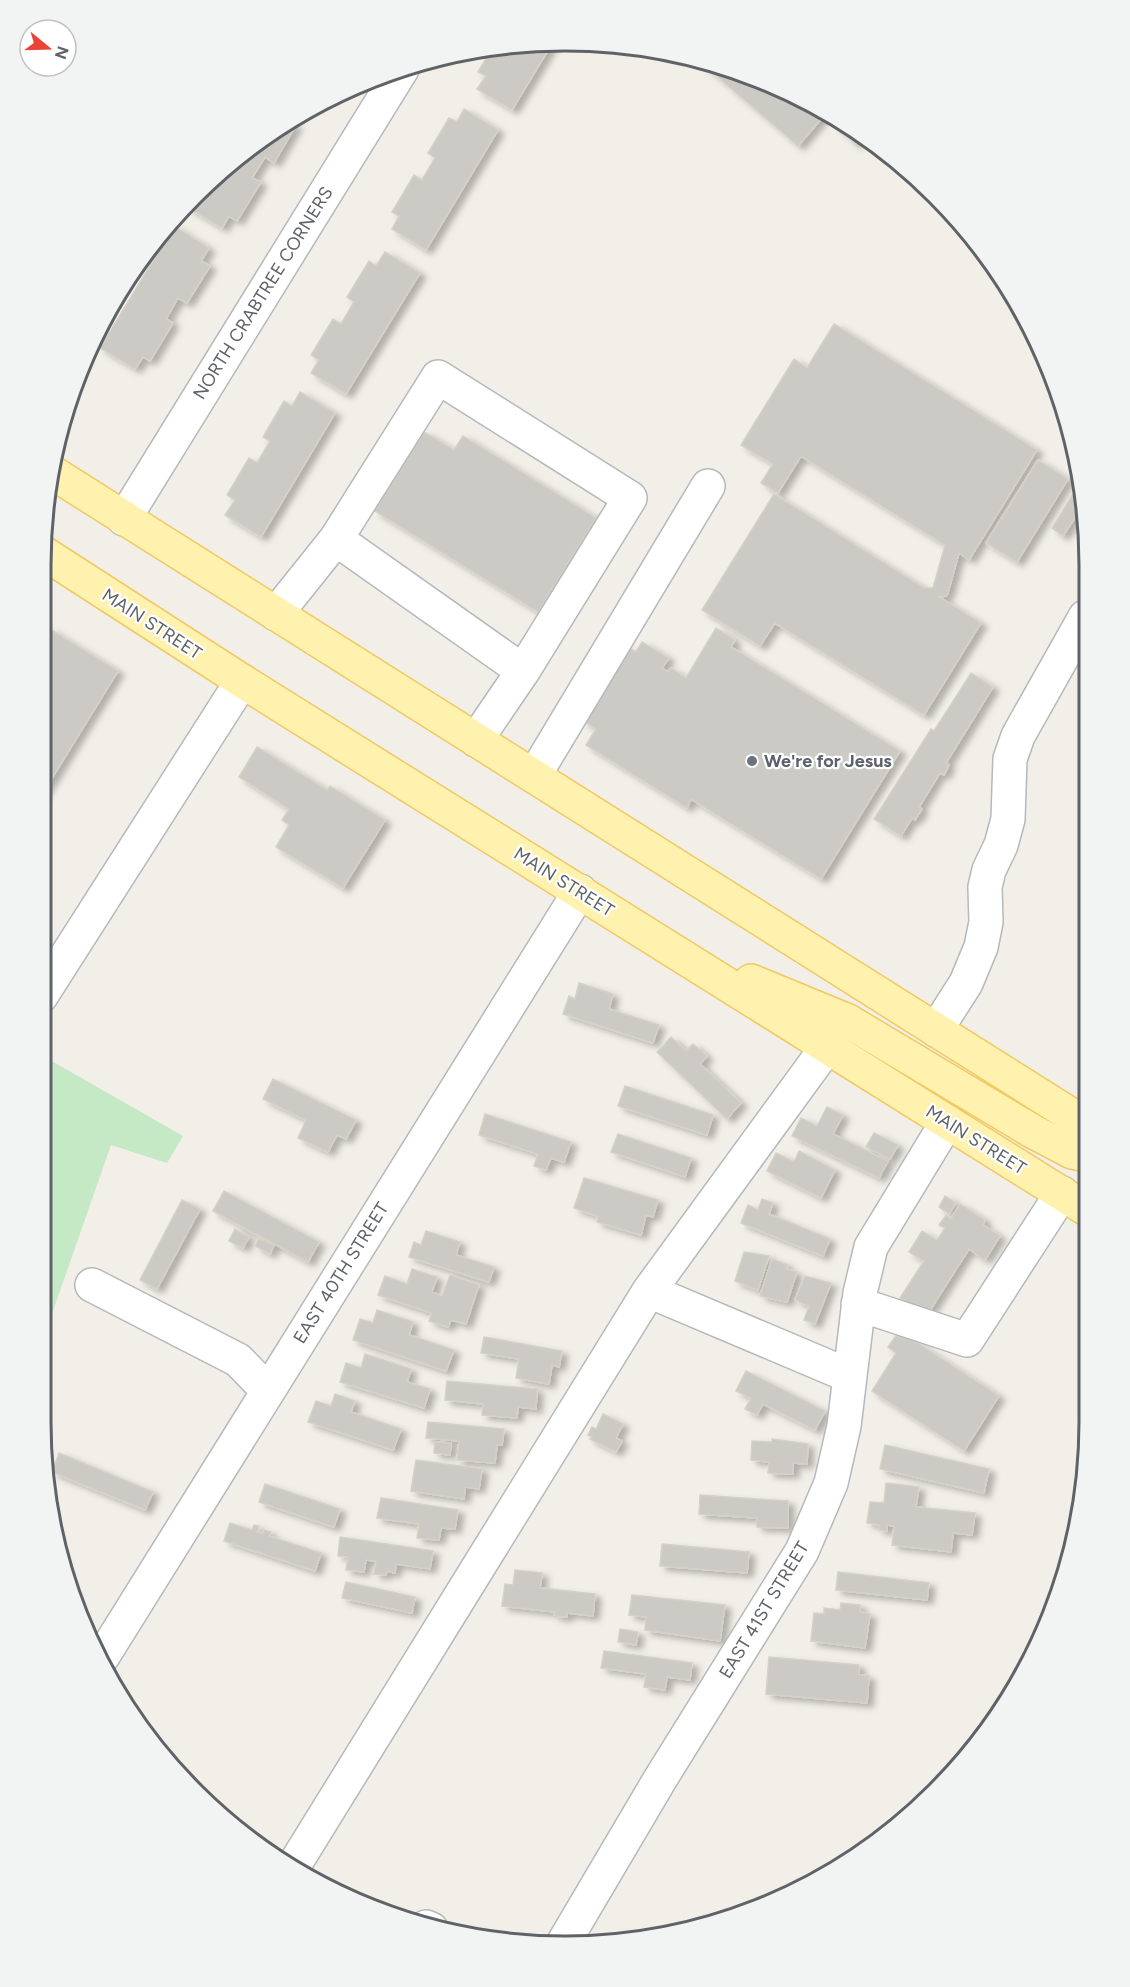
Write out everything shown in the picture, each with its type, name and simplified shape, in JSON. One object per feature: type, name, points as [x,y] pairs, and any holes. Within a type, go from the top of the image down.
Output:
[{"type":"main road","points":[[59,477],[1079,1120]]},
{"type":"main road","name":"MAIN STREET","points":[[51,558],[242,681],[1075,1202]]},
{"type":"main road","points":[[666,945],[848,1021],[1032,1131],[1079,1153]]},
{"type":"street","name":"NORTH CRABTREE CORNERS","points":[[124,519],[395,80]]},
{"type":"street","points":[[276,614],[336,539],[438,377],[630,498],[523,671],[476,740]]},
{"type":"street","points":[[534,776],[708,486]]},
{"type":"street","points":[[336,539],[523,671]]},
{"type":"street","points":[[936,1030],[966,983],[981,947],[986,922],[985,887],[1008,819],[1010,759],[1018,736],[1079,627]]},
{"type":"street","points":[[51,980],[242,681]]},
{"type":"street","name":"EAST 40TH STREET","points":[[106,1652],[580,891]]},
{"type":"street","points":[[297,1860],[649,1291],[827,1047]]},
{"type":"street","name":"EAST 41ST STREET","points":[[568,1936],[659,1781],[802,1551],[831,1483],[844,1426],[858,1304],[871,1247],[947,1122]]},
{"type":"street","points":[[858,1304],[967,1340],[1075,1202]]},
{"type":"street","points":[[92,1285],[238,1360],[268,1391]]},
{"type":"street","points":[[649,1291],[850,1376]]},
{"type":"green space","points":[[51,1061],[183,1136],[167,1163],[111,1145],[51,1316]]},
{"type":"building","points":[[547,52],[512,110],[477,89],[486,76],[478,72],[487,57]]},
{"type":"building","points":[[714,73],[762,90],[821,119],[798,146]]},
{"type":"building","points":[[464,109],[498,130],[426,250],[392,229],[399,216],[392,212],[414,175],[422,180],[435,158],[428,153],[449,118],[457,122]]},
{"type":"building","points":[[294,129],[274,163],[265,157],[252,178],[261,182],[237,221],[229,216],[222,228],[193,211],[252,157]]},
{"type":"building","points":[[177,228],[209,248],[201,261],[210,266],[187,303],[178,298],[166,319],[173,323],[150,361],[143,357],[135,369],[100,348],[161,247]]},
{"type":"building","points":[[385,252],[420,273],[346,394],[311,373],[319,360],[311,355],[333,319],[341,324],[354,302],[347,297],[369,261],[376,266]]},
{"type":"building","points":[[834,324],[1037,450],[969,560],[959,553],[947,596],[939,597],[981,623],[924,715],[775,623],[760,646],[702,610],[774,494],[924,588],[933,588],[945,545],[801,456],[778,493],[761,483],[773,464],[741,445],[794,359],[807,368]]},
{"type":"building","points":[[300,392],[335,413],[261,537],[225,515],[235,500],[227,495],[249,458],[257,463],[270,441],[263,437],[284,401],[292,406]]},
{"type":"building","points":[[424,432],[454,450],[463,436],[596,518],[538,612],[375,511]]},
{"type":"building","points":[[1038,460],[1068,479],[1017,562],[986,543]]},
{"type":"building","points":[[1074,492],[1077,515],[1063,536],[1052,528]]},
{"type":"building","name":"We're for Jesus","points":[[716,628],[735,640],[731,647],[900,751],[821,879],[691,799],[687,808],[586,745],[596,729],[583,721],[628,647],[636,652],[642,642],[669,658],[662,668],[668,672],[671,668],[686,678]]},
{"type":"building","points":[[51,630],[118,671],[51,780]]},
{"type":"building","points":[[971,673],[993,687],[946,763],[949,765],[944,775],[940,773],[919,807],[922,809],[915,820],[912,818],[901,836],[874,819],[931,729],[934,731]]},
{"type":"building","points":[[257,747],[327,790],[330,786],[385,820],[343,888],[276,847],[289,825],[282,820],[289,809],[239,777]]},
{"type":"building","points":[[579,983],[613,994],[609,1009],[659,1025],[653,1043],[563,1014],[569,996],[575,999]]},
{"type":"building","points":[[671,1037],[686,1051],[693,1044],[707,1056],[700,1064],[741,1103],[727,1119],[657,1052]]},
{"type":"building","points":[[273,1079],[356,1120],[346,1139],[337,1135],[328,1152],[298,1138],[306,1120],[263,1099]]},
{"type":"building","points":[[625,1086],[713,1115],[707,1135],[618,1106]]},
{"type":"building","points":[[827,1107],[843,1115],[833,1134],[888,1161],[879,1178],[792,1136],[801,1118],[817,1126]]},
{"type":"building","points":[[485,1114],[571,1142],[564,1162],[551,1158],[546,1170],[534,1166],[538,1154],[479,1135]]},
{"type":"building","points":[[874,1133],[898,1145],[890,1159],[866,1147]]},
{"type":"building","points":[[618,1134],[691,1158],[685,1177],[611,1152]]},
{"type":"building","points":[[799,1151],[835,1170],[821,1198],[767,1171],[776,1153],[794,1162]]},
{"type":"building","points":[[584,1178],[658,1200],[653,1217],[646,1215],[641,1235],[597,1222],[598,1216],[574,1208]]},
{"type":"building","points":[[224,1191],[319,1242],[308,1262],[213,1211]]},
{"type":"building","points":[[945,1196],[956,1203],[949,1214],[939,1207]]},
{"type":"building","points":[[762,1199],[773,1203],[769,1214],[830,1239],[823,1256],[741,1223],[748,1205],[758,1210]]},
{"type":"building","points":[[182,1200],[200,1209],[157,1289],[140,1280]]},
{"type":"building","points":[[960,1204],[985,1220],[983,1225],[1000,1236],[985,1260],[969,1249],[927,1315],[900,1298],[924,1261],[909,1252],[922,1231],[937,1240],[945,1228],[939,1225],[946,1215],[951,1219]]},
{"type":"building","points":[[235,1229],[249,1237],[243,1248],[229,1241]]},
{"type":"building","points":[[426,1231],[460,1242],[456,1255],[494,1267],[489,1282],[409,1257],[414,1242],[421,1245]]},
{"type":"building","points":[[259,1238],[274,1245],[270,1254],[255,1246]]},
{"type":"building","points":[[744,1252],[769,1256],[758,1290],[735,1281]]},
{"type":"building","points":[[772,1259],[788,1265],[786,1269],[797,1272],[787,1302],[760,1296]]},
{"type":"building","points":[[412,1269],[437,1277],[432,1292],[442,1296],[450,1275],[479,1285],[466,1324],[451,1320],[448,1327],[429,1321],[432,1313],[378,1295],[385,1276],[407,1284]]},
{"type":"building","points":[[805,1276],[831,1283],[815,1324],[804,1320],[809,1306],[795,1300]]},
{"type":"building","points":[[377,1310],[413,1322],[409,1335],[454,1350],[446,1371],[353,1340],[360,1319],[373,1323]]},
{"type":"building","points":[[897,1334],[905,1339],[907,1336],[999,1396],[964,1451],[872,1391],[896,1353],[888,1347]]},
{"type":"building","points":[[484,1337],[562,1351],[559,1367],[552,1365],[549,1384],[516,1378],[519,1359],[481,1353]]},
{"type":"building","points":[[365,1354],[411,1369],[407,1382],[430,1389],[424,1408],[340,1382],[346,1363],[361,1368]]},
{"type":"building","points":[[746,1371],[825,1411],[815,1430],[763,1404],[757,1415],[745,1409],[751,1398],[736,1391]]},
{"type":"building","points":[[447,1381],[537,1389],[536,1409],[518,1407],[517,1418],[482,1415],[483,1404],[445,1400]]},
{"type":"building","points":[[335,1394],[355,1401],[351,1412],[401,1429],[393,1450],[308,1422],[316,1401],[331,1406]]},
{"type":"building","points":[[603,1414],[623,1424],[616,1438],[622,1441],[616,1452],[590,1439],[592,1437],[588,1435],[592,1427],[596,1429]]},
{"type":"building","points":[[428,1422],[504,1429],[502,1445],[497,1445],[495,1463],[457,1460],[459,1441],[426,1438]]},
{"type":"building","points":[[772,1439],[808,1444],[807,1464],[793,1463],[793,1474],[768,1473],[769,1462],[751,1460],[752,1441],[772,1442]]},
{"type":"building","points":[[435,1442],[451,1443],[450,1455],[434,1453]]},
{"type":"building","points":[[885,1445],[989,1469],[984,1493],[880,1469]]},
{"type":"building","points":[[59,1453],[153,1492],[145,1510],[54,1473]]},
{"type":"building","points":[[416,1460],[482,1469],[479,1489],[465,1487],[464,1499],[411,1491]]},
{"type":"building","points":[[886,1483],[919,1487],[916,1507],[975,1513],[972,1535],[953,1533],[951,1552],[892,1545],[894,1526],[887,1525],[887,1531],[879,1530],[879,1525],[867,1523],[870,1502],[884,1503]]},
{"type":"building","points":[[265,1484],[340,1509],[334,1527],[259,1502]]},
{"type":"building","points":[[700,1495],[788,1501],[788,1528],[757,1527],[757,1518],[699,1514]]},
{"type":"building","points":[[381,1498],[458,1510],[455,1529],[441,1528],[439,1540],[417,1538],[419,1524],[377,1518]]},
{"type":"building","points":[[230,1523],[252,1530],[254,1525],[259,1526],[257,1532],[263,1534],[264,1530],[271,1532],[269,1536],[321,1553],[315,1571],[224,1541]]},
{"type":"building","points":[[340,1537],[433,1551],[430,1569],[396,1564],[395,1573],[387,1571],[386,1575],[374,1574],[376,1561],[366,1560],[364,1572],[346,1570],[348,1557],[338,1556]]},
{"type":"building","points":[[662,1544],[749,1552],[747,1573],[660,1566]]},
{"type":"building","points":[[515,1570],[542,1573],[540,1588],[595,1594],[593,1616],[567,1613],[567,1617],[554,1616],[555,1612],[502,1606],[505,1584],[513,1585]]},
{"type":"building","points":[[838,1572],[929,1583],[927,1600],[836,1590]]},
{"type":"building","points":[[346,1582],[415,1597],[412,1613],[342,1598]]},
{"type":"building","points":[[632,1595],[725,1605],[720,1641],[645,1630],[646,1617],[629,1615]]},
{"type":"building","points":[[841,1603],[860,1605],[860,1612],[870,1614],[865,1648],[811,1641],[814,1613],[824,1614],[824,1608],[840,1610]]},
{"type":"building","points":[[620,1629],[638,1632],[636,1645],[618,1642]]},
{"type":"building","points":[[604,1651],[692,1663],[690,1680],[667,1677],[665,1690],[644,1687],[646,1674],[601,1668]]},
{"type":"building","points":[[769,1657],[859,1665],[859,1675],[869,1676],[867,1703],[766,1694]]},
{"type":"place","name":"We're for Jesus","points":[[752,761]]}]
